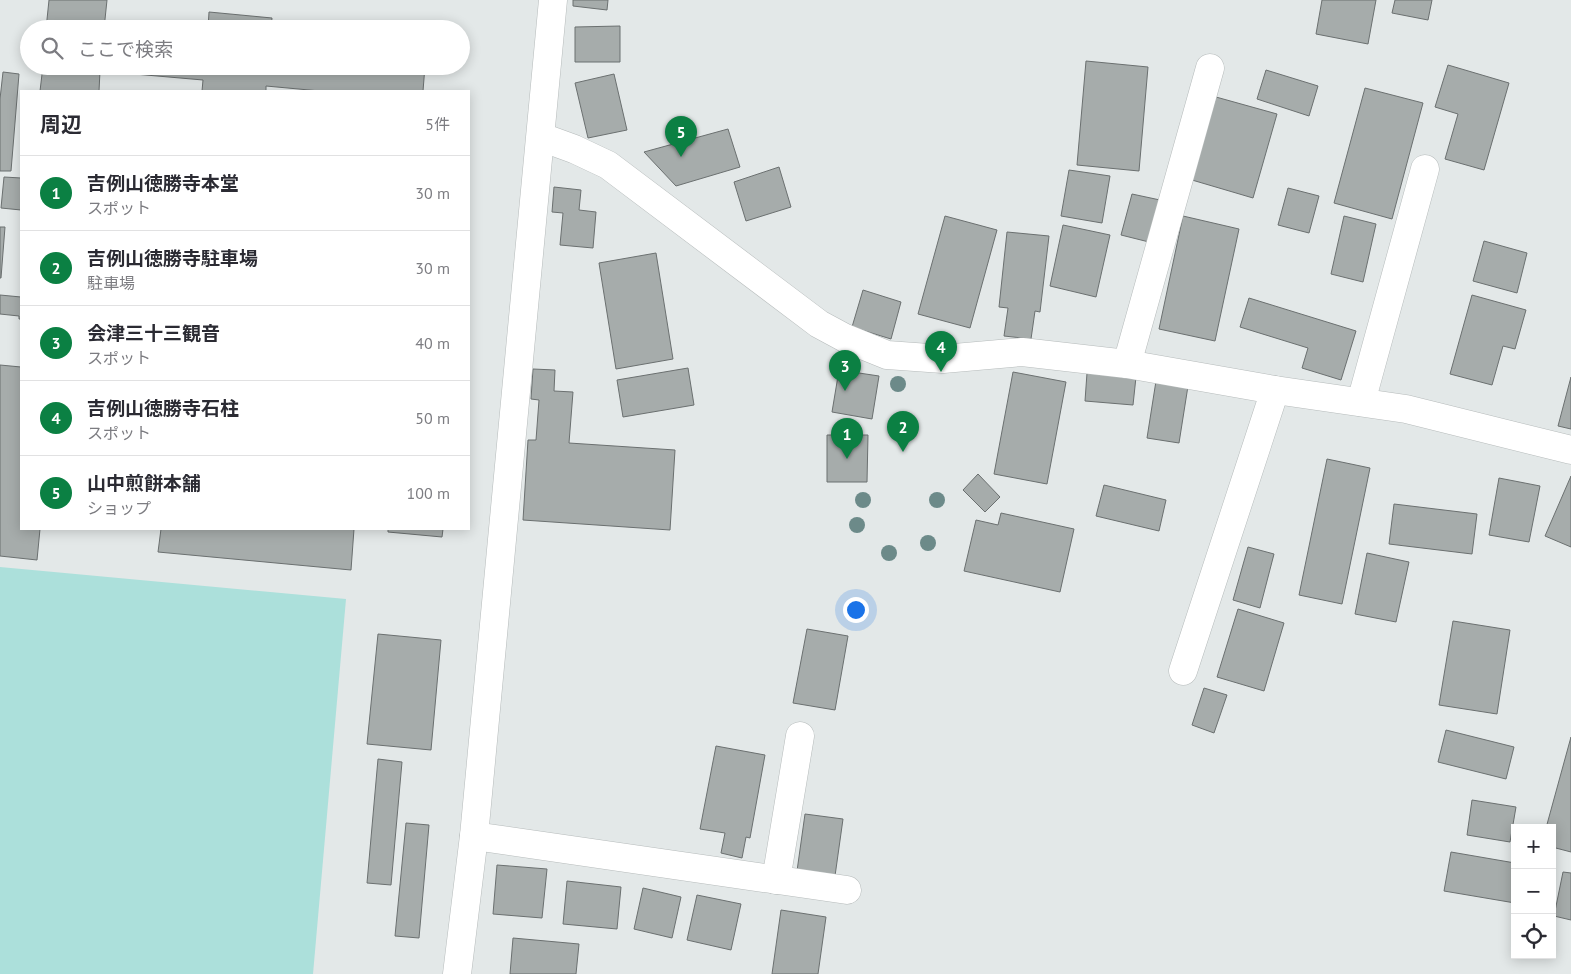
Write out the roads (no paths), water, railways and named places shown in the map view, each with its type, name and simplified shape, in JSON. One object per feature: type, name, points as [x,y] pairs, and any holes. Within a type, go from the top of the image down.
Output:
[{"type":"street","points":[[457,974],[474,836],[553,0]]},
{"type":"street","points":[[1127,364],[1210,68]]},
{"type":"street","points":[[541,137],[574,149],[608,165],[819,324],[845,338],[887,355],[943,359],[1022,352],[1127,364],[1275,390],[1406,409],[1571,450]]},
{"type":"street","points":[[1361,402],[1425,169]]},
{"type":"street","points":[[1183,670],[1275,390]]},
{"type":"street","points":[[776,880],[800,736]]},
{"type":"street","points":[[474,836],[847,890]]},
{"type":"place","name":"山中煎餅本舗","points":[[681,157]]},
{"type":"place","name":"吉例山徳勝寺石柱","points":[[941,372]]},
{"type":"place","name":"会津三十三観音","points":[[845,391]]},
{"type":"place","name":"吉例山徳勝寺駐車場","points":[[903,452]]},
{"type":"place","name":"吉例山徳勝寺本堂","points":[[847,459]]}]
